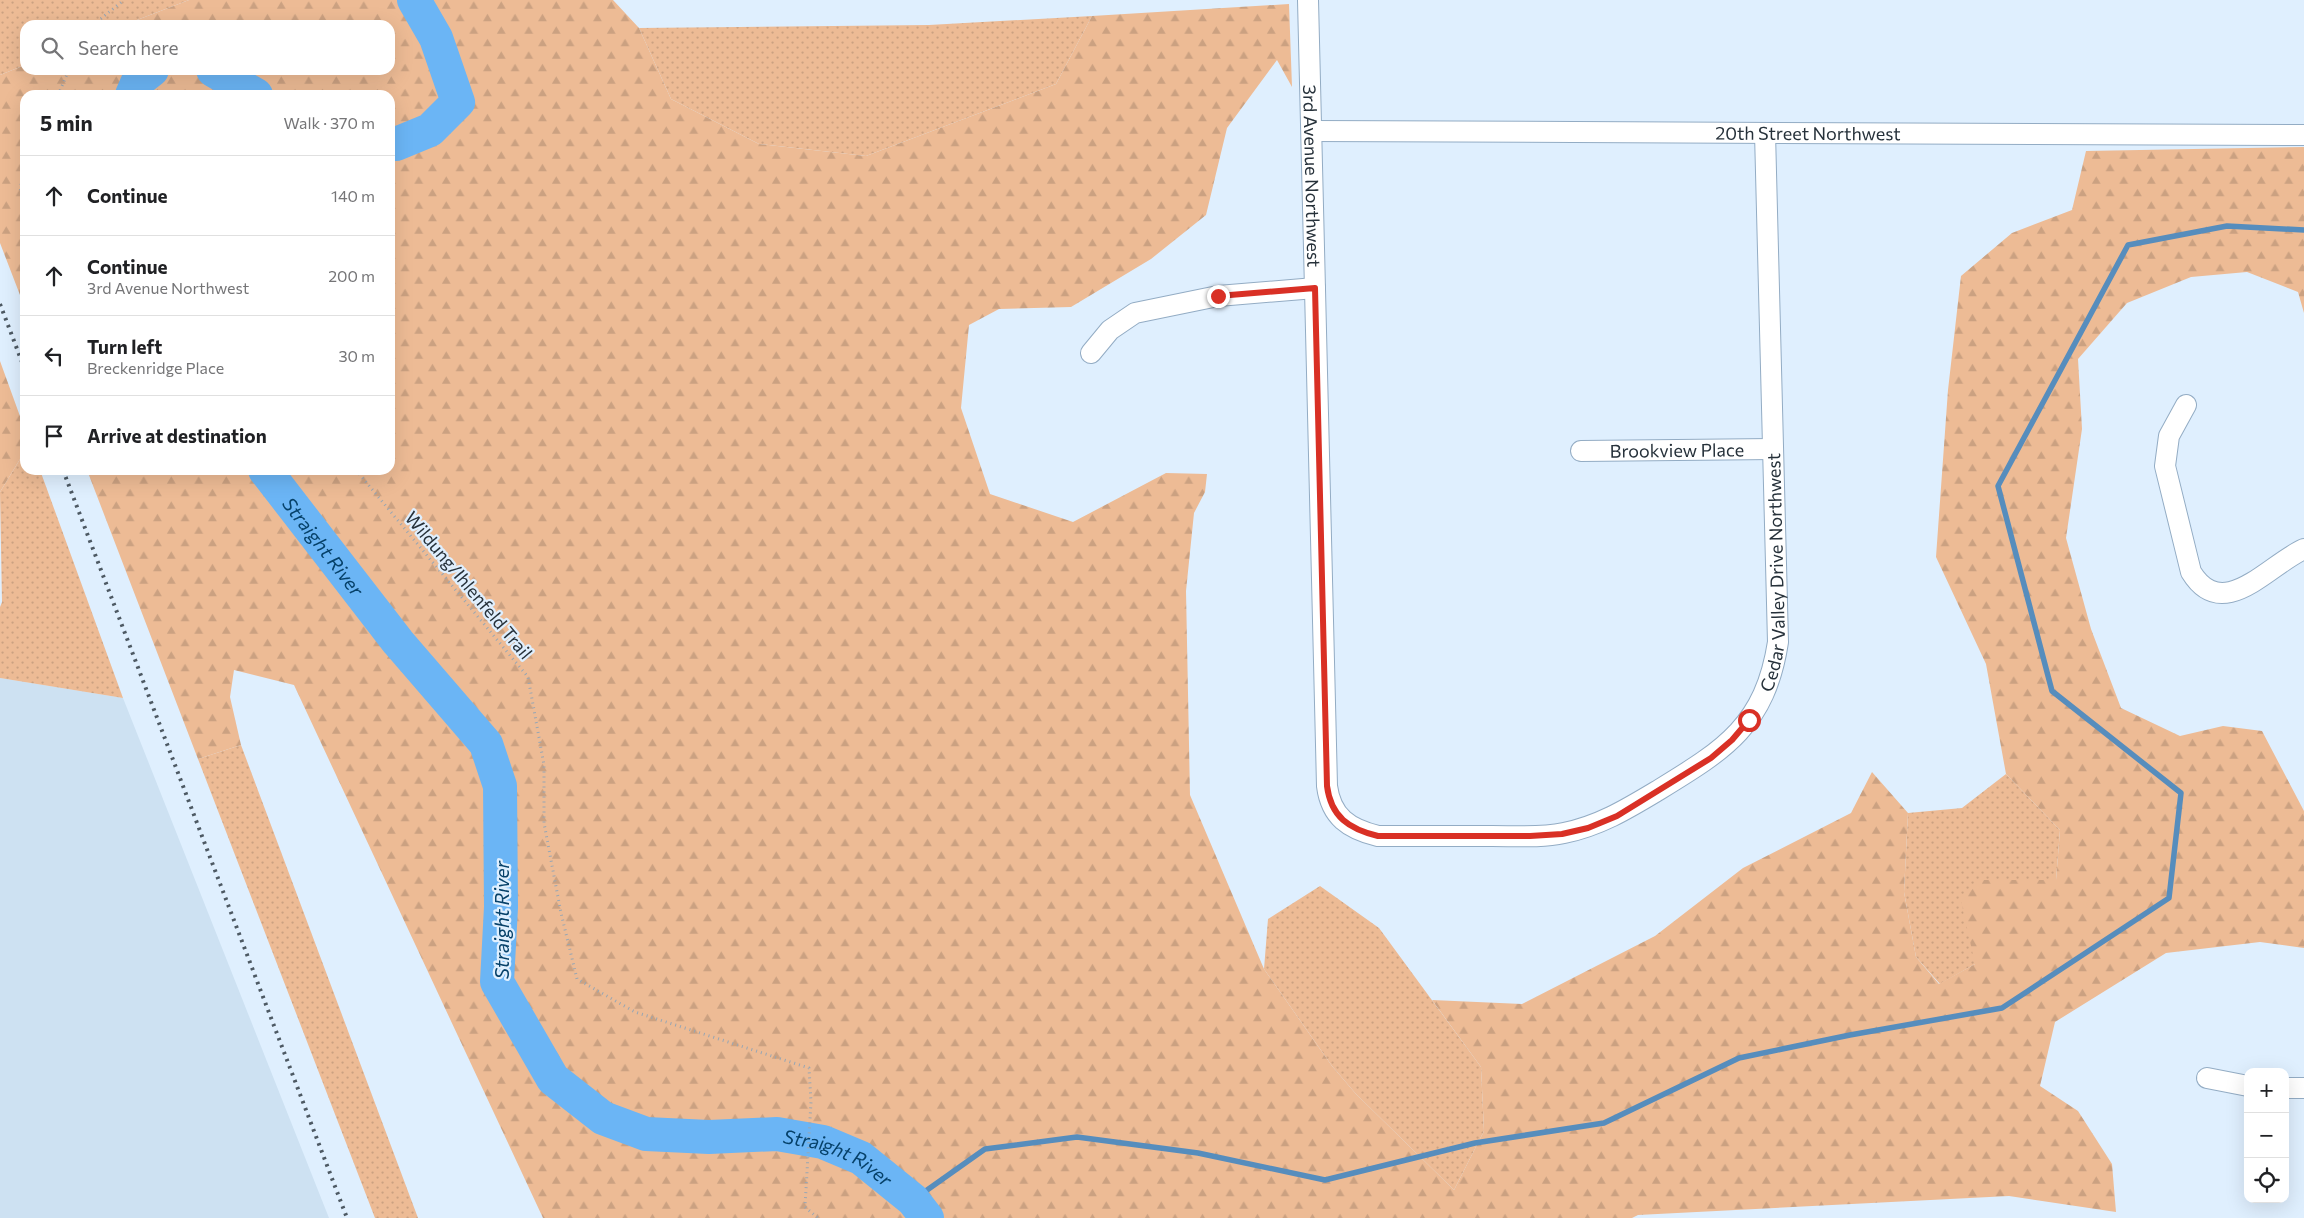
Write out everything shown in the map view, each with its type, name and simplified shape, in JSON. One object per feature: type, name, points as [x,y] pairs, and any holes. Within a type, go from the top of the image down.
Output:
[{"type":"street","name":"3rd Avenue Northwest","points":[[1308,0],[1327,786],[1334,810],[1345,822],[1358,831],[1378,836]]},
{"type":"street","name":"20th Street Northwest","points":[[1312,131],[2304,135]]},
{"type":"street","name":"Cedar Valley Drive Northwest","points":[[1378,836],[1530,836],[1562,834],[1588,828],[1617,816],[1711,758],[1732,740],[1749,720],[1766,689],[1774,666],[1778,642],[1765,133]]},
{"type":"street","points":[[1090,353],[1110,330],[1135,313],[1218,296],[1315,288]]},
{"type":"street","points":[[2186,405],[2169,436],[2165,466],[2191,572],[2197,582],[2207,590],[2220,594],[2233,593],[2304,549]]},
{"type":"street","name":"Brookview Place","points":[[1581,451],[1773,448]]},
{"type":"street","points":[[2207,1078],[2244,1085]]},
{"type":"street","points":[[2289,1088],[2304,1088]]},
{"type":"path","points":[[99,20],[124,0]]},
{"type":"path","points":[[60,90],[67,75]]},
{"type":"path","name":"Wildung/Ihlenfeld Trail","points":[[360,475],[528,677],[544,765],[544,823],[561,913],[577,979],[635,1012],[808,1068],[811,1102],[805,1207],[818,1218]]},
{"type":"shaded area","points":[[0,678],[123,698],[329,1218],[0,1218]]},
{"type":"green space","points":[[0,0],[189,0],[137,20],[20,20],[20,67],[0,75]]},
{"type":"green space","points":[[189,0],[613,0],[639,28],[671,99],[759,144],[866,156],[1056,84],[1092,16],[1289,4],[1292,87],[1277,60],[1227,128],[1206,215],[1151,259],[1071,307],[999,309],[969,325],[961,408],[990,494],[1073,522],[1166,473],[1207,474],[1205,492],[1194,513],[1186,591],[1190,795],[1264,969],[1332,1066],[1356,1094],[1454,1190],[1484,1131],[1481,1067],[1432,1000],[1522,1004],[1655,936],[1743,868],[1851,813],[1872,772],[1908,813],[1904,892],[1916,957],[1939,984],[1975,964],[1961,901],[1981,880],[2056,880],[2060,830],[2006,774],[1986,664],[1936,557],[1948,390],[1961,276],[2012,233],[2072,210],[2086,151],[2304,147],[2304,313],[2298,292],[2247,272],[2191,277],[2127,303],[2078,359],[2082,429],[2066,538],[2091,629],[2121,708],[2180,736],[2223,726],[2262,731],[2304,811],[2304,948],[2260,942],[2166,953],[2055,1022],[2040,1086],[2078,1111],[2112,1164],[2116,1212],[2009,1196],[1638,1215],[1632,1218],[543,1218],[294,685],[234,670],[230,697],[241,745],[198,759],[89,475],[395,475],[395,90],[20,90],[20,295],[0,243],[0,75],[20,67],[20,75],[395,75],[395,20],[137,20]]},
{"type":"green space","points":[[1092,16],[1056,84],[866,156],[759,144],[671,99],[639,28],[929,25]]},
{"type":"green space","points":[[0,361],[20,416],[20,459],[0,492]]},
{"type":"green space","points":[[20,459],[20,475],[42,475],[123,698],[0,678],[0,607],[2,602],[0,492]]},
{"type":"green space","points":[[241,745],[418,1218],[375,1218],[198,759]]},
{"type":"green space","points":[[2006,774],[2060,830],[2056,880],[1982,880],[1975,964],[1940,984],[1916,957],[1904,892],[1908,813],[1962,808]]},
{"type":"green space","points":[[1320,886],[1379,928],[1481,1067],[1484,1131],[1454,1190],[1356,1094],[1332,1066],[1264,969],[1268,919]]},
{"type":"waterway","name":"Straight River","points":[[395,144],[430,130],[458,102],[436,38],[414,0]]},
{"type":"waterway","name":"Straight River","points":[[134,90],[138,81],[146,75]]},
{"type":"waterway","name":"Straight River","points":[[222,75],[247,90]]},
{"type":"waterway","points":[[913,1200],[985,1149],[1077,1137],[1198,1153],[1325,1180],[1475,1143],[1604,1123],[1739,1058],[1850,1035],[2002,1008],[2169,898],[2181,793],[2052,691],[1998,486],[2128,245],[2227,226],[2304,230]]},
{"type":"waterway","name":"Straight River","points":[[269,475],[398,642],[486,744],[500,786],[501,907],[497,982],[553,1079],[603,1118],[646,1134],[709,1137],[777,1134],[823,1142],[861,1158],[913,1200],[927,1218]]},
{"type":"railway","points":[[0,304],[20,357]]},
{"type":"railway","points":[[65,475],[347,1218]]},
{"type":"route","points":[[1218,296],[1315,288],[1327,786],[1328,795],[1334,810],[1345,822],[1358,831],[1378,836],[1530,836],[1562,834],[1588,828],[1617,816],[1711,758],[1732,740],[1749,720]]}]
